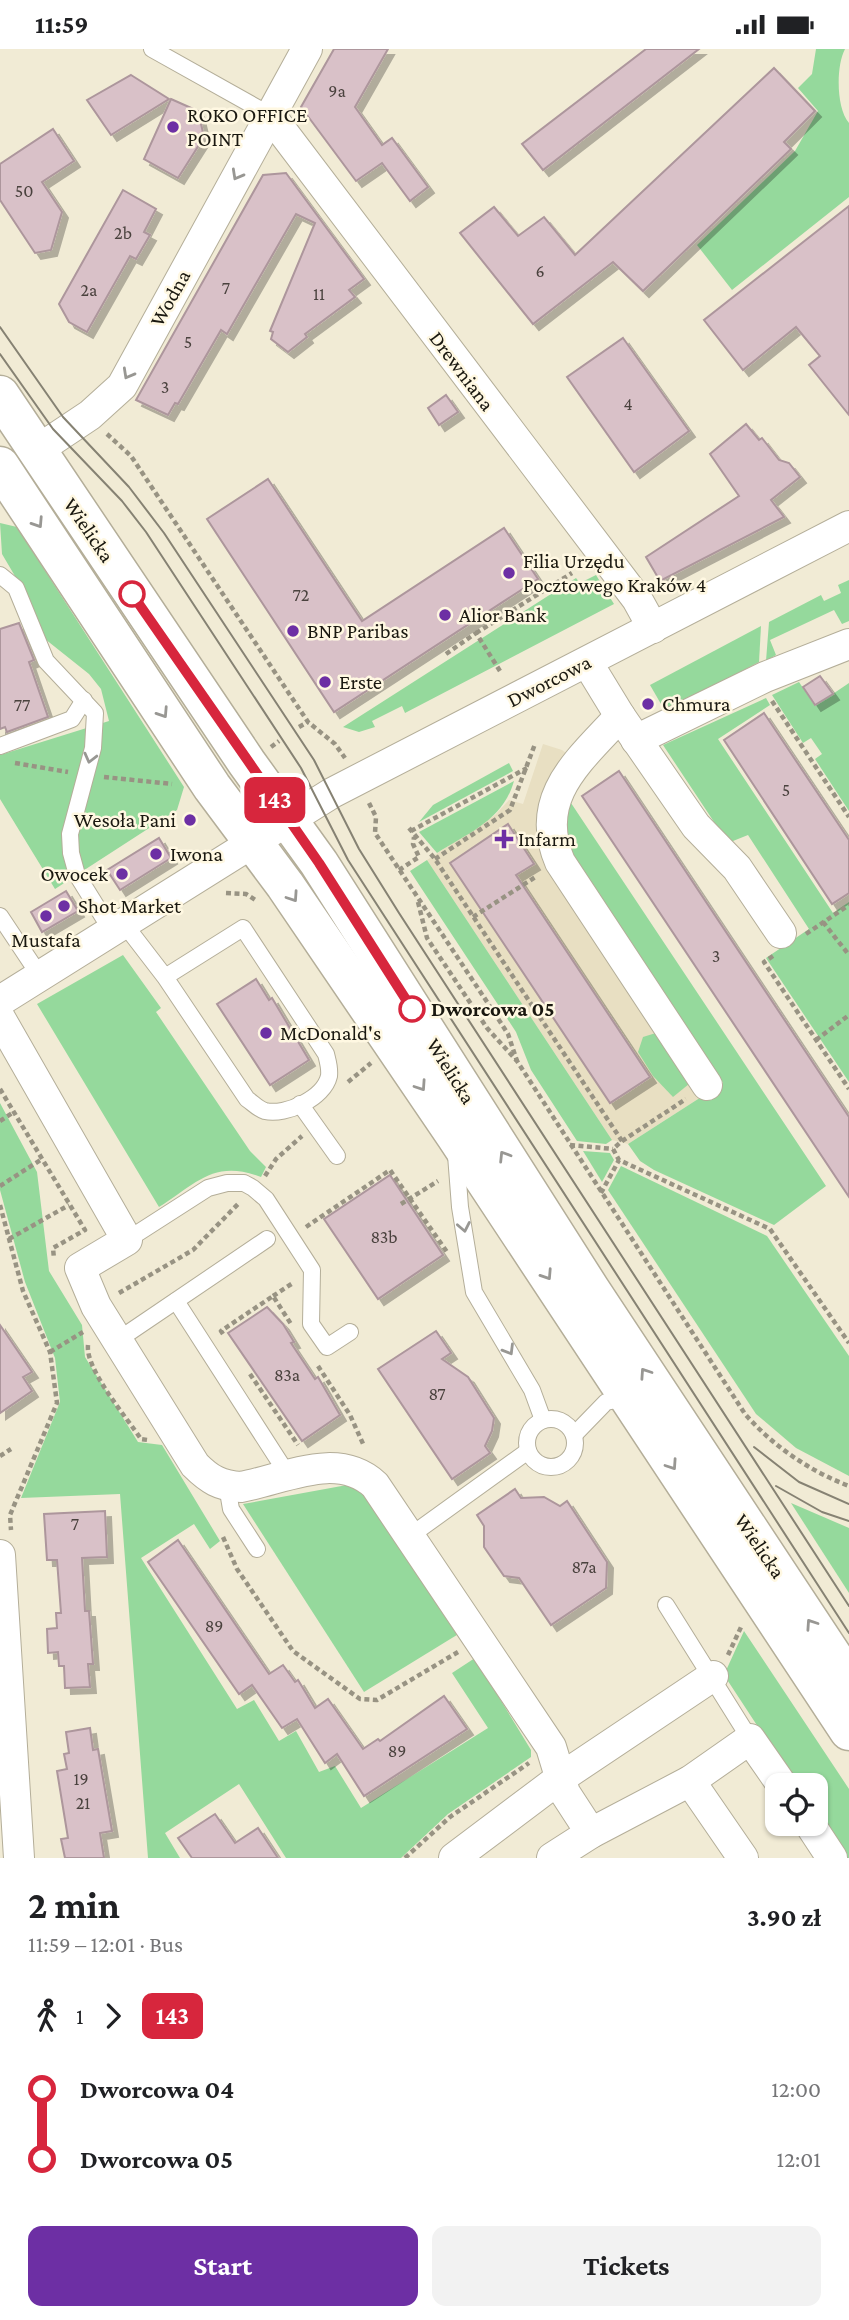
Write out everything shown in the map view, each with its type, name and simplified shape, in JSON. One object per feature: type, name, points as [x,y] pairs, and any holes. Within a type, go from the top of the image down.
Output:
[{"type":"main road","name":"Wielicka","points":[[0,395],[247,763],[289,818],[583,1279],[844,1661]]},
{"type":"main road","name":"Wielicka","points":[[0,466],[253,843],[285,885],[454,1135],[849,1731]]},
{"type":"street","name":"Wodna","points":[[36,451],[90,415],[122,386],[307,49]]},
{"type":"street","name":"Drewniana","points":[[270,115],[637,599],[653,628]]},
{"type":"street","name":"Dworcowa","points":[[253,843],[289,818],[849,526]]},
{"type":"street","points":[[707,1085],[560,862],[552,843],[551,827],[559,789],[568,774],[628,728],[849,644]]},
{"type":"street","points":[[587,661],[628,728],[696,826],[737,868],[781,933]]},
{"type":"street","points":[[0,1001],[253,843]]},
{"type":"street","points":[[0,1018],[127,1240],[80,1268],[96,1306],[195,1465],[206,1477],[227,1486],[257,1484],[297,1464],[350,1469],[375,1485],[551,1747],[559,1779],[592,1833]]},
{"type":"street","points":[[5,1543],[19,1858]]},
{"type":"street","points":[[454,1858],[559,1779],[713,1676]]},
{"type":"street","points":[[552,1858],[690,1780],[750,1739],[774,1773]]},
{"type":"street","points":[[690,1780],[743,1858]]},
{"type":"street","points":[[817,1836],[832,1858]]},
{"type":"lane","points":[[152,49],[270,115]]},
{"type":"lane","points":[[0,575],[16,588],[46,661],[84,699],[94,713],[93,748],[70,834],[76,874],[119,929],[165,977],[247,1099],[262,1111],[278,1113],[300,1104],[322,1089],[328,1078],[326,1054],[243,928],[165,977]]},
{"type":"lane","points":[[0,746],[72,719],[84,699]]},
{"type":"lane","points":[[0,916],[40,976]]},
{"type":"lane","points":[[300,1104],[337,1156]]},
{"type":"lane","points":[[454,1135],[460,1207],[474,1292],[532,1390],[542,1420]]},
{"type":"lane","points":[[127,1240],[208,1188],[228,1183],[244,1183],[266,1199],[312,1270],[311,1324],[327,1347],[350,1332]]},
{"type":"lane","points":[[118,1340],[267,1239]]},
{"type":"lane","points":[[176,1301],[297,1464]]},
{"type":"lane","points":[[574,1436],[606,1402],[628,1398]]},
{"type":"lane","points":[[558,1419],[571,1428],[574,1436],[573,1452],[569,1459],[557,1466],[536,1462],[528,1451],[530,1430],[542,1420],[558,1419]]},
{"type":"lane","points":[[410,1536],[528,1451]]},
{"type":"lane","points":[[227,1486],[232,1509],[257,1549]]},
{"type":"lane","points":[[666,1605],[713,1676],[750,1739]]},
{"type":"path","points":[[90,415],[131,456],[308,722],[341,750]]},
{"type":"path","points":[[446,654],[572,573]]},
{"type":"path","points":[[476,633],[500,671]]},
{"type":"path","points":[[767,693],[849,817]]},
{"type":"path","points":[[299,727],[308,722]]},
{"type":"path","points":[[435,859],[510,810],[535,744]]},
{"type":"path","points":[[527,768],[410,829],[435,859],[622,1141]]},
{"type":"path","points":[[365,795],[376,817],[375,833],[502,1026],[517,1061],[745,1414],[762,1433],[789,1454],[849,1486]]},
{"type":"path","points":[[399,870],[419,857],[412,844],[414,837]]},
{"type":"path","points":[[473,917],[560,862]]},
{"type":"path","points":[[224,893],[246,894],[259,903],[266,898]]},
{"type":"path","points":[[417,898],[427,938],[487,1028],[517,1061]]},
{"type":"path","points":[[823,922],[849,955]]},
{"type":"path","points":[[764,962],[849,1089]]},
{"type":"path","points":[[816,1039],[849,1015]]},
{"type":"path","points":[[842,1079],[849,1078]]},
{"type":"path","points":[[570,1145],[613,1149],[707,1085]]},
{"type":"path","points":[[0,1089],[85,1230],[52,1248],[56,1272]]},
{"type":"path","points":[[0,1121],[14,1112]]},
{"type":"path","points":[[613,1149],[620,1160],[770,1229],[849,1343]]},
{"type":"path","points":[[0,1186],[42,1159]]},
{"type":"path","points":[[601,1193],[620,1160]]},
{"type":"path","points":[[291,1237],[390,1170],[451,1258]]},
{"type":"path","points":[[401,1204],[444,1177]]},
{"type":"path","points":[[0,1205],[23,1291],[50,1352],[57,1403],[10,1515],[5,1543]]},
{"type":"path","points":[[9,1239],[69,1205]]},
{"type":"path","points":[[50,1352],[90,1328],[82,1314],[173,1263]]},
{"type":"path","points":[[228,1341],[221,1331],[273,1296],[298,1335]]},
{"type":"path","points":[[247,1370],[297,1464]]},
{"type":"path","points":[[349,1446],[361,1442]]},
{"type":"path","points":[[0,1456],[11,1449]]},
{"type":"path","points":[[713,1676],[722,1667],[744,1621]]},
{"type":"path","points":[[405,1858],[450,1817],[551,1747]]},
{"type":"shaded area","points":[[543,744],[562,750],[580,763],[553,826],[723,1083],[628,1144],[612,1140],[427,860],[495,815],[509,800],[523,804]]},
{"type":"green space","points":[[816,49],[845,49],[840,66],[839,87],[842,107],[849,123],[849,197],[732,290],[697,245],[795,151],[818,111],[798,88],[812,74]]},
{"type":"green space","points":[[0,523],[17,527],[184,787],[177,810],[55,889],[0,799],[0,755],[109,721],[101,689],[89,674],[40,635],[22,588],[2,554]]},
{"type":"green space","points":[[596,575],[614,604],[405,713],[402,706],[372,721],[375,727],[359,732],[343,727],[576,578],[580,583]]},
{"type":"green space","points":[[849,580],[849,621],[842,624],[834,610],[770,640],[776,655],[766,661],[769,622],[821,595],[824,601],[841,593],[838,585]]},
{"type":"green space","points":[[761,626],[759,662],[665,711],[650,685]]},
{"type":"green space","points":[[799,682],[815,706],[849,683],[849,811],[815,759],[822,754],[811,738],[803,743],[772,695]]},
{"type":"green space","points":[[766,698],[770,705],[718,739],[833,913],[849,902],[849,1082],[766,958],[809,929],[748,835],[728,843],[663,745]]},
{"type":"green space","points":[[509,763],[513,771],[419,822],[433,805]]},
{"type":"green space","points":[[514,781],[502,806],[494,815],[437,853],[419,832]]},
{"type":"green space","points":[[569,800],[826,1186],[774,1225],[654,1170],[640,1161],[628,1144],[723,1083],[561,838]]},
{"type":"green space","points":[[427,860],[612,1140],[606,1144],[577,1141],[531,1070],[516,1032],[410,871]]},
{"type":"green space","points":[[123,955],[161,1008],[156,1012],[250,1151],[266,1167],[261,1177],[245,1172],[218,1172],[196,1182],[159,1207],[37,1004]]},
{"type":"green space","points":[[659,1032],[689,1084],[673,1097],[653,1076],[638,1052],[643,1037]]},
{"type":"green space","points":[[0,1103],[37,1172],[49,1271],[82,1325],[85,1357],[138,1442],[162,1445],[220,1541],[210,1549],[194,1524],[141,1558],[237,1709],[254,1700],[279,1741],[296,1731],[319,1772],[335,1766],[361,1808],[488,1728],[452,1673],[475,1658],[531,1750],[531,1757],[448,1814],[401,1858],[286,1858],[239,1784],[165,1833],[180,1858],[148,1858],[120,1494],[21,1498],[60,1402],[55,1358],[25,1282],[0,1190]]},
{"type":"green space","points":[[583,1151],[610,1153],[614,1160],[602,1182]]},
{"type":"green space","points":[[621,1166],[767,1236],[849,1356],[849,1476],[796,1448],[756,1414],[608,1190]]},
{"type":"green space","points":[[358,1483],[465,1630],[364,1692],[243,1504]]},
{"type":"green space","points":[[791,1503],[849,1528],[849,1593]]},
{"type":"green space","points":[[744,1631],[849,1789],[849,1858],[843,1858],[828,1835],[828,1773],[788,1773],[724,1675]]},
{"type":"building","points":[[334,49],[388,49],[355,107],[382,145],[392,138],[428,187],[410,201],[382,163],[356,181],[301,107]]},
{"type":"building","points":[[646,49],[699,49],[543,170],[522,144]]},
{"type":"building","points":[[774,68],[815,111],[784,142],[791,149],[643,291],[613,262],[533,324],[460,233],[494,207],[518,236],[544,217],[575,255]]},
{"type":"building","points":[[131,75],[169,99],[111,135],[87,100]]},
{"type":"building","points":[[171,99],[198,111],[204,137],[178,178],[144,159]]},
{"type":"building","points":[[53,129],[74,161],[42,182],[62,212],[51,250],[35,253],[0,200],[0,164]]},
{"type":"building","points":[[286,173],[364,279],[349,290],[355,297],[305,334],[307,337],[288,352],[271,339],[273,332],[270,331],[315,223],[296,214],[227,334],[221,330],[178,404],[175,403],[168,415],[136,400],[263,175]]},
{"type":"building","points":[[123,190],[156,209],[144,232],[150,235],[136,259],[130,256],[87,332],[69,322],[59,304]]},
{"type":"building","points":[[849,206],[849,415],[809,365],[820,356],[796,327],[743,370],[704,320]]},
{"type":"building","points":[[623,338],[689,431],[634,472],[567,377]]},
{"type":"building","points":[[446,395],[458,412],[439,425],[428,408]]},
{"type":"building","points":[[746,424],[759,440],[762,438],[779,460],[789,463],[800,477],[771,500],[784,517],[660,581],[646,557],[739,496],[710,454]]},
{"type":"building","points":[[268,479],[362,621],[504,528],[538,579],[334,712],[207,519]]},
{"type":"building","points":[[19,623],[34,660],[29,662],[48,717],[7,732],[5,727],[0,729],[0,629]]},
{"type":"building","points":[[820,676],[833,694],[815,705],[803,687]]},
{"type":"building","points":[[764,713],[849,840],[849,893],[832,904],[724,740]]},
{"type":"building","points":[[619,771],[849,1117],[849,1197],[582,796]]},
{"type":"building","points":[[508,824],[534,864],[516,875],[650,1077],[610,1103],[450,863]]},
{"type":"building","points":[[159,838],[171,858],[120,890],[107,870]]},
{"type":"building","points":[[66,891],[78,911],[42,932],[31,912]]},
{"type":"building","name":"McDonald's","points":[[256,979],[269,1000],[272,998],[309,1060],[270,1085],[217,1004]]},
{"type":"building","points":[[390,1175],[443,1255],[378,1299],[324,1219]]},
{"type":"building","points":[[267,1307],[283,1324],[294,1342],[291,1343],[315,1379],[318,1377],[340,1415],[302,1441],[228,1333]]},
{"type":"building","points":[[0,1325],[32,1372],[23,1377],[32,1391],[0,1413]]},
{"type":"building","points":[[436,1331],[451,1353],[442,1359],[468,1377],[494,1418],[485,1446],[490,1453],[452,1479],[378,1369]]},
{"type":"building","points":[[515,1489],[521,1498],[544,1497],[560,1506],[567,1501],[607,1562],[606,1588],[551,1625],[519,1578],[504,1576],[484,1547],[484,1526],[477,1515]]},
{"type":"building","points":[[105,1511],[107,1557],[82,1558],[85,1611],[89,1611],[93,1664],[88,1664],[90,1687],[65,1688],[64,1666],[59,1666],[58,1652],[48,1653],[47,1629],[57,1628],[56,1613],[61,1613],[57,1560],[47,1560],[44,1514]]},
{"type":"building","points":[[178,1540],[269,1674],[283,1665],[295,1682],[298,1680],[315,1708],[328,1699],[363,1749],[378,1739],[380,1741],[444,1696],[467,1729],[364,1796],[337,1754],[325,1763],[297,1719],[282,1728],[252,1685],[239,1694],[148,1562]]},
{"type":"building","points":[[90,1728],[93,1750],[98,1749],[112,1831],[100,1833],[104,1858],[65,1858],[61,1839],[68,1838],[57,1771],[67,1769],[64,1754],[69,1753],[66,1732]]},
{"type":"building","points":[[215,1814],[235,1843],[258,1828],[278,1858],[192,1858],[178,1838]]},
{"type":"tram line","points":[[0,327],[63,417],[129,487],[164,533],[314,760],[359,849],[399,913],[849,1606]]},
{"type":"tram line","points":[[0,354],[53,429],[122,501],[146,532],[301,768],[348,860],[849,1633]]},
{"type":"tram line","points":[[754,1447],[799,1482],[849,1504]]},
{"type":"tram line","points":[[776,1486],[822,1512],[849,1521]]},
{"type":"bus line","name":"143","points":[[132,594],[247,763],[289,818],[412,1009]]},
{"type":"place","name":"ROKO OFFICE POINT","points":[[173,127]]},
{"type":"place","name":"Filia Urzędu Pocztowego Kraków 4","points":[[509,573]]},
{"type":"place","name":"Alior Bank","points":[[445,615]]},
{"type":"place","name":"BNP Paribas","points":[[293,631]]},
{"type":"place","name":"Erste","points":[[325,682]]},
{"type":"place","name":"Chmura","points":[[648,704]]},
{"type":"place","name":"Wesoła Pani","points":[[190,820]]},
{"type":"place","name":"Infarm","points":[[504,839]]},
{"type":"place","name":"Iwona","points":[[156,854]]},
{"type":"place","name":"Owocek","points":[[122,874]]},
{"type":"place","name":"Shot Market","points":[[64,906]]},
{"type":"place","name":"Mustafa","points":[[46,916]]},
{"type":"place","name":"Dworcowa 05","points":[[412,1009]]},
{"type":"place","name":"McDonald's","points":[[266,1033]]}]
